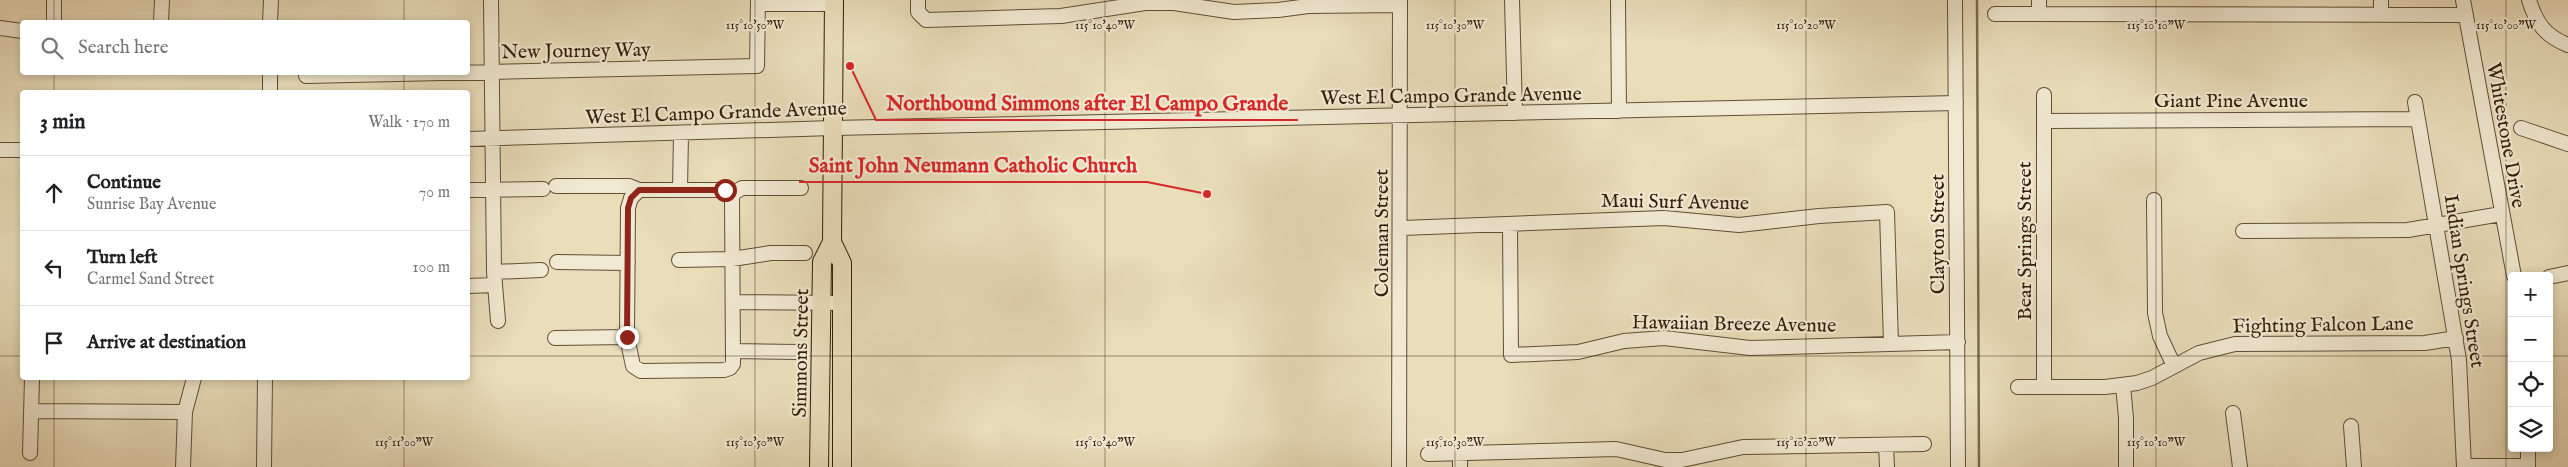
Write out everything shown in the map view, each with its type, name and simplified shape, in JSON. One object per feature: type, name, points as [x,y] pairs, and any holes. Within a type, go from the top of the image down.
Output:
[{"type":"main road","name":"Simmons Street","points":[[834,2],[832,242],[842,263],[842,467]]},
{"type":"main road","name":"Simmons Street","points":[[819,467],[822,262],[832,242]]},
{"type":"street","points":[[54,0],[54,20]]},
{"type":"street","points":[[161,20],[162,0]]},
{"type":"street","points":[[270,20],[271,0]]},
{"type":"street","points":[[491,0],[492,190],[494,278],[497,289],[498,321]]},
{"type":"street","points":[[918,0],[918,12],[926,20],[1061,16],[1145,3],[1174,3],[1234,12],[1289,4],[1308,6],[1400,3]]},
{"type":"street","points":[[1512,0],[1515,113]]},
{"type":"street","points":[[1618,0],[1619,111]]},
{"type":"street","name":"Clayton Street","points":[[1955,0],[1958,467]]},
{"type":"street","points":[[2271,0],[2271,14]]},
{"type":"street","points":[[2381,0],[2381,15]]},
{"type":"street","name":"Whitestone Drive","points":[[2463,0],[2513,272]]},
{"type":"street","points":[[2529,0],[2540,28],[2568,45]]},
{"type":"street","points":[[758,2],[834,2]]},
{"type":"street","name":"New Journey Way","points":[[470,72],[757,66],[758,2]]},
{"type":"street","name":"Coleman Street","points":[[1400,3],[1402,228],[1400,467]]},
{"type":"street","points":[[1995,14],[2039,7],[2271,14],[2466,15]]},
{"type":"street","points":[[0,28],[20,31]]},
{"type":"street","points":[[270,75],[270,90]]},
{"type":"street","name":"New Journey Way","points":[[306,76],[352,75]]},
{"type":"street","name":"Bear Springs Street","points":[[2044,95],[2044,387]]},
{"type":"street","name":"Indian Springs Street","points":[[2415,102],[2456,338],[2462,400],[2464,467]]},
{"type":"street","name":"West El Campo Grande Avenue","points":[[470,139],[833,128],[1956,103]]},
{"type":"street","name":"Giant Pine Avenue","points":[[2044,120],[2418,119]]},
{"type":"street","points":[[2522,128],[2568,144]]},
{"type":"street","points":[[680,190],[681,134]]},
{"type":"street","points":[[0,150],[20,150]]},
{"type":"street","points":[[470,190],[629,186],[639,190],[725,190],[732,194]]},
{"type":"street","points":[[732,194],[742,188],[802,188]]},
{"type":"street","points":[[639,190],[631,198],[628,208],[627,337],[633,366],[641,371],[724,370],[730,368],[733,364],[732,194]]},
{"type":"street","points":[[2154,200],[2155,313],[2160,336],[2174,366]]},
{"type":"street","name":"Maui Surf Avenue","points":[[1402,228],[1664,218],[1739,225],[1887,212],[1891,344]]},
{"type":"street","points":[[2243,231],[2408,230],[2501,214]]},
{"type":"street","name":"Hawaiian Breeze Avenue","points":[[1510,225],[1511,355],[1578,352],[1624,341],[1664,338],[1750,348],[1958,342]]},
{"type":"street","points":[[679,260],[732,259],[771,253],[805,253]]},
{"type":"street","points":[[557,262],[628,263]]},
{"type":"street","points":[[470,285],[494,278],[541,270]]},
{"type":"street","points":[[2553,276],[2568,273]]},
{"type":"street","points":[[733,302],[842,303]]},
{"type":"street","points":[[555,338],[627,337]]},
{"type":"street","name":"Fighting Falcon Lane","points":[[2018,387],[2123,385],[2152,378],[2199,353],[2235,344],[2425,343],[2456,338]]},
{"type":"street","points":[[733,351],[799,352]]},
{"type":"street","points":[[30,453],[32,380]]},
{"type":"street","points":[[183,467],[185,412],[193,380]]},
{"type":"street","points":[[264,467],[265,380]]},
{"type":"street","points":[[2123,385],[2126,418],[2126,467]]},
{"type":"street","points":[[31,411],[185,412]]},
{"type":"street","points":[[2233,413],[2240,467]]},
{"type":"street","points":[[2351,426],[2354,467]]},
{"type":"street","points":[[1428,454],[1616,449],[1665,460],[1682,460],[1743,448],[1924,444]]},
{"type":"street","points":[[1886,445],[1887,467]]},
{"type":"street","points":[[1460,452],[1460,467]]},
{"type":"street","points":[[2464,467],[2528,467],[2528,452]]},
{"type":"waterway","points":[[1977,0],[1979,467]]},
{"type":"place","name":"Northbound Simmons after El Campo Grande","points":[[850,66]]},
{"type":"place","name":"Saint John Neumann Catholic Church","points":[[1207,194]]},
{"type":"route","points":[[627,337],[628,208],[631,198],[639,190],[725,190]]}]
